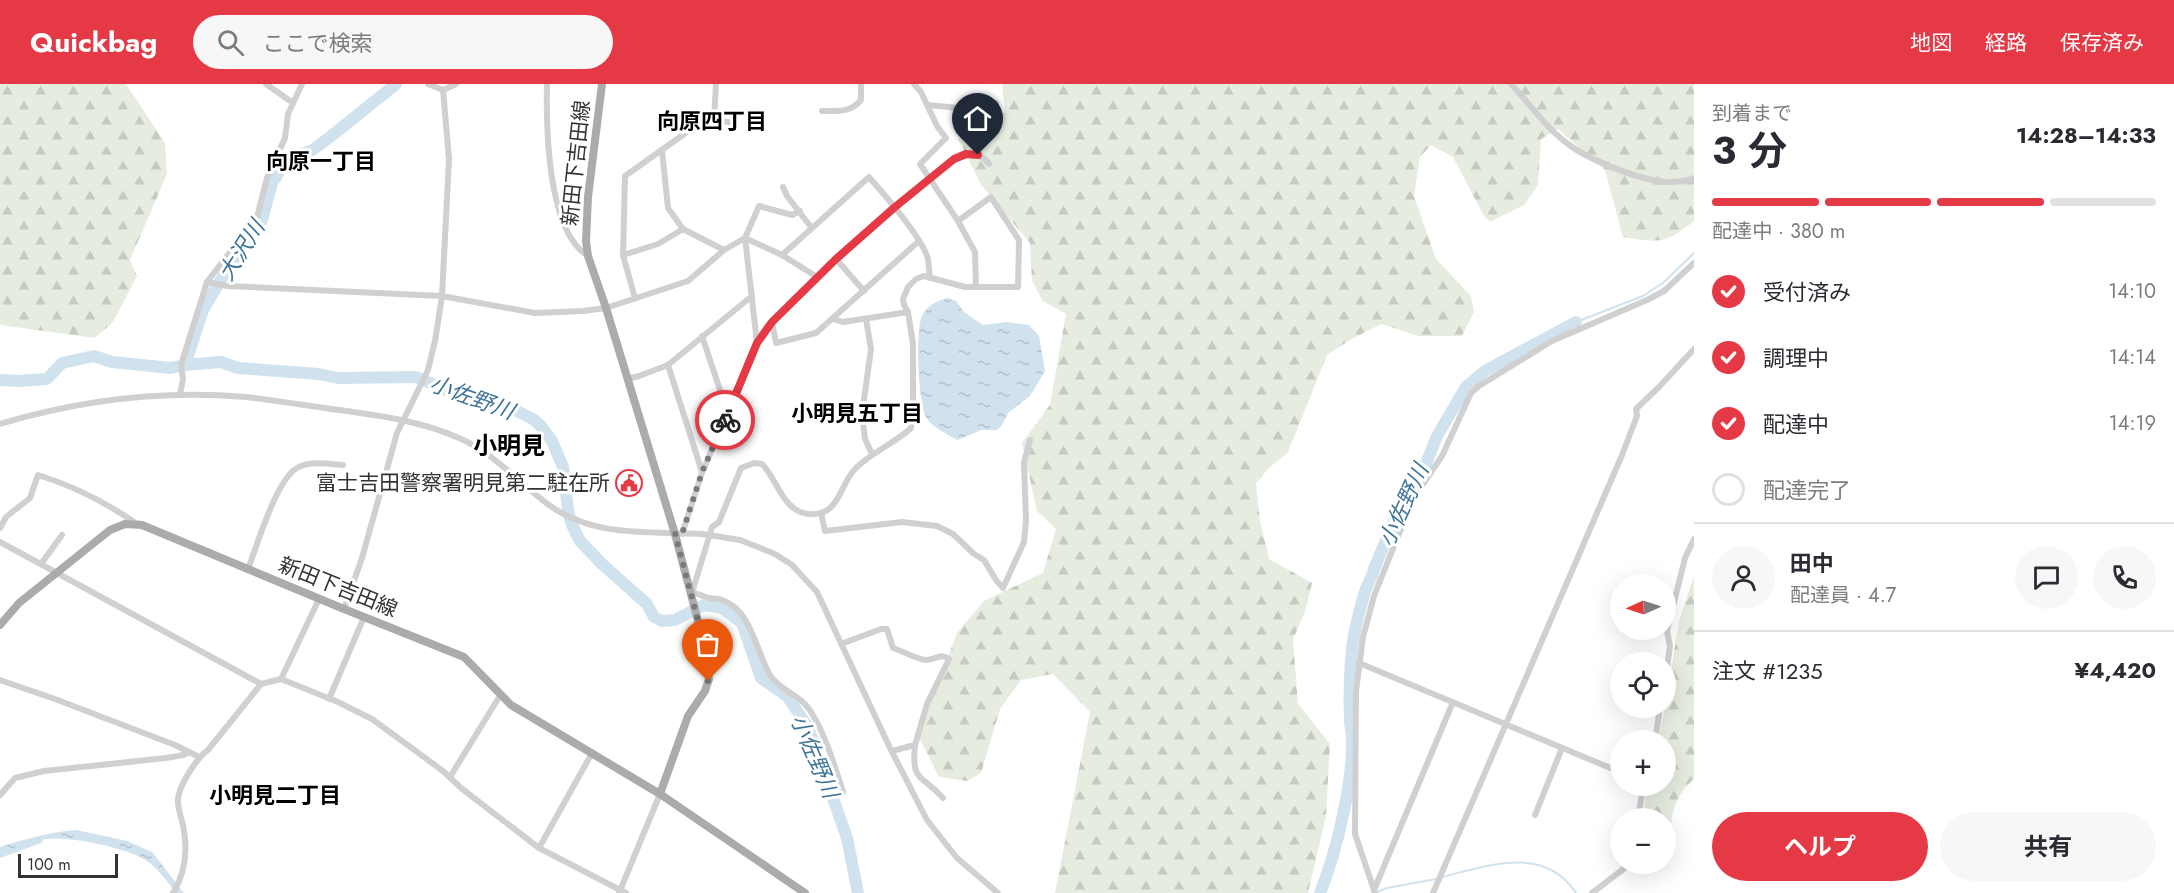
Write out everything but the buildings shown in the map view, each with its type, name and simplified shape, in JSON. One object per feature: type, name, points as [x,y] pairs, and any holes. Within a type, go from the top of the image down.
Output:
[{"type":"main road","name":"新田下吉田線","points":[[602,84],[588,197],[586,241],[588,255],[678,534],[701,632],[709,680],[705,691],[688,716],[660,794]]},
{"type":"main road","points":[[0,625],[20,603],[110,530],[125,524],[137,524]]},
{"type":"main road","name":"新田下吉田線","points":[[137,524],[464,657],[511,705],[660,794],[805,893]]},
{"type":"street","points":[[266,84],[293,103]]},
{"type":"street","points":[[180,395],[183,379],[181,365],[210,283],[257,218],[267,178],[285,138],[288,114],[302,84]]},
{"type":"street","points":[[428,84],[443,90],[456,84]]},
{"type":"street","points":[[547,84],[548,156],[561,219],[568,232],[588,255]]},
{"type":"street","points":[[716,84],[714,120],[735,123]]},
{"type":"street","points":[[822,111],[848,111],[857,105],[861,100],[861,84]]},
{"type":"street","points":[[914,84],[921,92],[937,126],[946,138],[920,164],[958,221],[975,252],[976,287]]},
{"type":"street","points":[[1511,84],[1547,125],[1569,145],[1598,161],[1665,182],[1694,178]]},
{"type":"street","points":[[344,609],[362,558],[397,433],[428,370],[435,341],[442,296],[449,159],[443,90]]},
{"type":"street","points":[[928,105],[959,108],[996,104]]},
{"type":"street","points":[[635,298],[623,255],[625,176],[687,132]]},
{"type":"street","points":[[662,150],[668,208],[683,229],[724,250]]},
{"type":"street","points":[[678,534],[757,343],[772,322],[836,259],[954,159],[966,154],[978,155],[989,164]]},
{"type":"street","points":[[782,255],[869,177],[895,207],[919,241],[927,257],[930,278]]},
{"type":"street","points":[[783,187],[787,196],[811,227]]},
{"type":"street","points":[[843,792],[830,754],[813,716],[807,706],[771,677],[757,650],[746,618],[723,600],[706,598],[700,593],[691,595],[712,527],[719,522],[741,468],[754,463],[762,464],[792,507],[804,513],[821,513],[831,508],[849,476],[872,454],[910,430],[913,424],[913,344],[908,312],[903,299],[908,287],[920,277],[954,285],[1018,287],[1019,240],[991,198],[958,221]]},
{"type":"street","points":[[757,343],[745,238],[759,206],[792,215],[800,211]]},
{"type":"street","points":[[623,255],[658,244],[683,229]]},
{"type":"street","points":[[210,283],[227,286],[442,296],[535,313],[555,313],[606,308],[688,281],[724,250],[745,238]]},
{"type":"street","points":[[745,238],[782,255],[817,277]]},
{"type":"street","points":[[772,322],[776,343],[816,333],[919,241]]},
{"type":"street","points":[[836,259],[864,291]]},
{"type":"street","points":[[1374,892],[1355,834],[1356,691],[1359,663],[1374,596],[1413,499],[1442,456],[1471,393],[1479,386],[1552,341],[1664,291],[1694,263]]},
{"type":"street","points":[[627,379],[668,365],[752,296]]},
{"type":"street","points":[[833,319],[843,322],[908,312]]},
{"type":"street","points":[[866,319],[872,349],[862,414],[865,439],[872,454]]},
{"type":"street","points":[[702,336],[728,414]]},
{"type":"street","points":[[1433,893],[1622,455],[1637,416],[1636,409],[1694,349]]},
{"type":"street","points":[[668,365],[702,472]]},
{"type":"street","points":[[0,424],[40,412],[83,403],[127,397],[180,395],[247,397],[404,419],[462,439],[487,454],[552,507],[574,519],[599,528],[627,533],[702,534],[740,540],[775,554],[792,566],[817,592],[927,820],[957,858],[998,893]]},
{"type":"street","points":[[821,513],[825,531],[902,522],[926,524],[945,530],[984,560],[1003,588],[1024,542],[1026,520],[1024,462],[1030,440]]},
{"type":"street","points":[[248,569],[276,498],[293,472],[298,468],[316,463],[343,465]]},
{"type":"street","points":[[0,528],[6,517],[30,498],[38,475],[62,482],[137,524]]},
{"type":"street","points":[[41,564],[62,535]]},
{"type":"street","points":[[1669,652],[1667,631],[1685,558],[1694,539]]},
{"type":"street","points":[[0,542],[261,684]]},
{"type":"street","points":[[280,679],[319,598]]},
{"type":"street","points":[[329,699],[364,617]]},
{"type":"street","points":[[841,644],[881,629],[887,629],[893,648],[926,660],[939,655],[949,659],[927,704],[915,745],[914,769],[918,777],[932,785],[943,798]]},
{"type":"street","points":[[1359,663],[1610,768]]},
{"type":"street","points":[[173,893],[184,870],[185,838],[177,802],[178,796],[198,757],[214,743],[261,684],[280,679],[372,719],[539,848],[622,892],[660,794]]},
{"type":"street","points":[[0,680],[55,699],[198,757]]},
{"type":"street","points":[[450,777],[501,694]]},
{"type":"street","points":[[1374,892],[1453,702]]},
{"type":"street","points":[[892,751],[915,745]]},
{"type":"street","points":[[1535,815],[1563,748]]},
{"type":"street","points":[[0,795],[15,778],[44,771],[166,758],[189,752]]},
{"type":"street","points":[[539,848],[592,753]]},
{"type":"street","points":[[1592,893],[1617,874]]},
{"type":"green space","points":[[0,84],[126,84],[165,143],[167,174],[130,260],[137,276],[113,322],[95,338],[0,325]]},
{"type":"green space","points":[[1002,84],[1694,84],[1694,221],[1676,234],[1661,240],[1623,237],[1605,170],[1558,129],[1541,139],[1538,185],[1524,205],[1490,222],[1483,214],[1453,157],[1431,145],[1420,157],[1414,196],[1436,259],[1471,296],[1474,312],[1462,336],[1419,336],[1381,324],[1327,355],[1288,452],[1256,483],[1260,521],[1269,559],[1312,583],[1305,612],[1293,639],[1298,704],[1330,744],[1326,816],[1308,893],[1055,893],[1090,712],[1053,674],[1021,680],[1000,709],[981,773],[967,781],[939,777],[918,735],[957,633],[984,601],[1043,573],[1056,529],[1037,511],[1022,443],[1050,405],[1066,314],[1043,301],[1032,281],[1030,243],[982,186],[958,139],[1005,112]]},
{"type":"green space","points":[[1694,576],[1694,779],[1679,796],[1674,808],[1644,808],[1646,796],[1676,796],[1676,730],[1660,730],[1663,718],[1676,718],[1676,652],[1674,652],[1679,621]]},
{"type":"water","points":[[948,298],[956,301],[964,312],[983,325],[1006,322],[1029,325],[1039,336],[1045,371],[1030,396],[1008,413],[997,430],[981,430],[958,440],[941,431],[927,419],[921,399],[918,351],[922,316],[933,304]]},
{"type":"water","points":[[76,830],[127,841],[152,852],[184,893],[176,893],[160,873],[145,860],[119,849],[93,843],[54,838],[44,839],[41,843],[0,858],[0,847],[47,834]]},
{"type":"waterway","name":"大沢川","points":[[185,365],[203,310],[226,271],[262,220],[272,183],[288,158],[311,151],[396,84]]},
{"type":"waterway","name":"小佐野川","points":[[1576,322],[1643,296],[1663,283],[1694,253]]},
{"type":"waterway","name":"小佐野川","points":[[1320,893],[1337,839],[1350,777],[1352,758],[1350,683],[1355,628],[1365,592],[1403,499],[1426,464],[1437,436],[1466,387],[1485,371],[1576,322]]},
{"type":"waterway","name":"小佐野川","points":[[0,380],[47,379],[62,363],[94,356],[112,362],[171,368],[221,362],[238,368],[319,374],[338,378],[416,377],[454,393],[462,393],[513,409],[533,419],[552,441],[563,467],[568,510],[580,541],[647,604],[654,617],[662,621],[675,620],[704,605],[722,608],[742,623],[761,678],[787,696],[808,727],[847,838],[858,893]]},
{"type":"waterway","points":[[1442,877],[1496,864],[1514,862],[1531,864],[1548,868],[1563,878],[1576,893]]},
{"type":"waterway","points":[[1375,893],[1387,888],[1436,879]]},
{"type":"way so far","points":[[708,681],[701,632],[675,534],[682,534],[702,472],[725,420]]},
{"type":"place","name":"富士吉田警察署明見第二駐在所","points":[[629,483]]},
{"type":"district","name":"向原四丁目","points":[[712,121]]},
{"type":"district","name":"向原一丁目","points":[[321,161]]},
{"type":"district","name":"小明見五丁目","points":[[857,413]]},
{"type":"district","name":"小明見","points":[[509,445]]},
{"type":"district","name":"小明見二丁目","points":[[275,795]]},
{"type":"route","points":[[725,420],[757,343],[772,322],[836,259],[954,159],[966,154],[978,155]]}]
